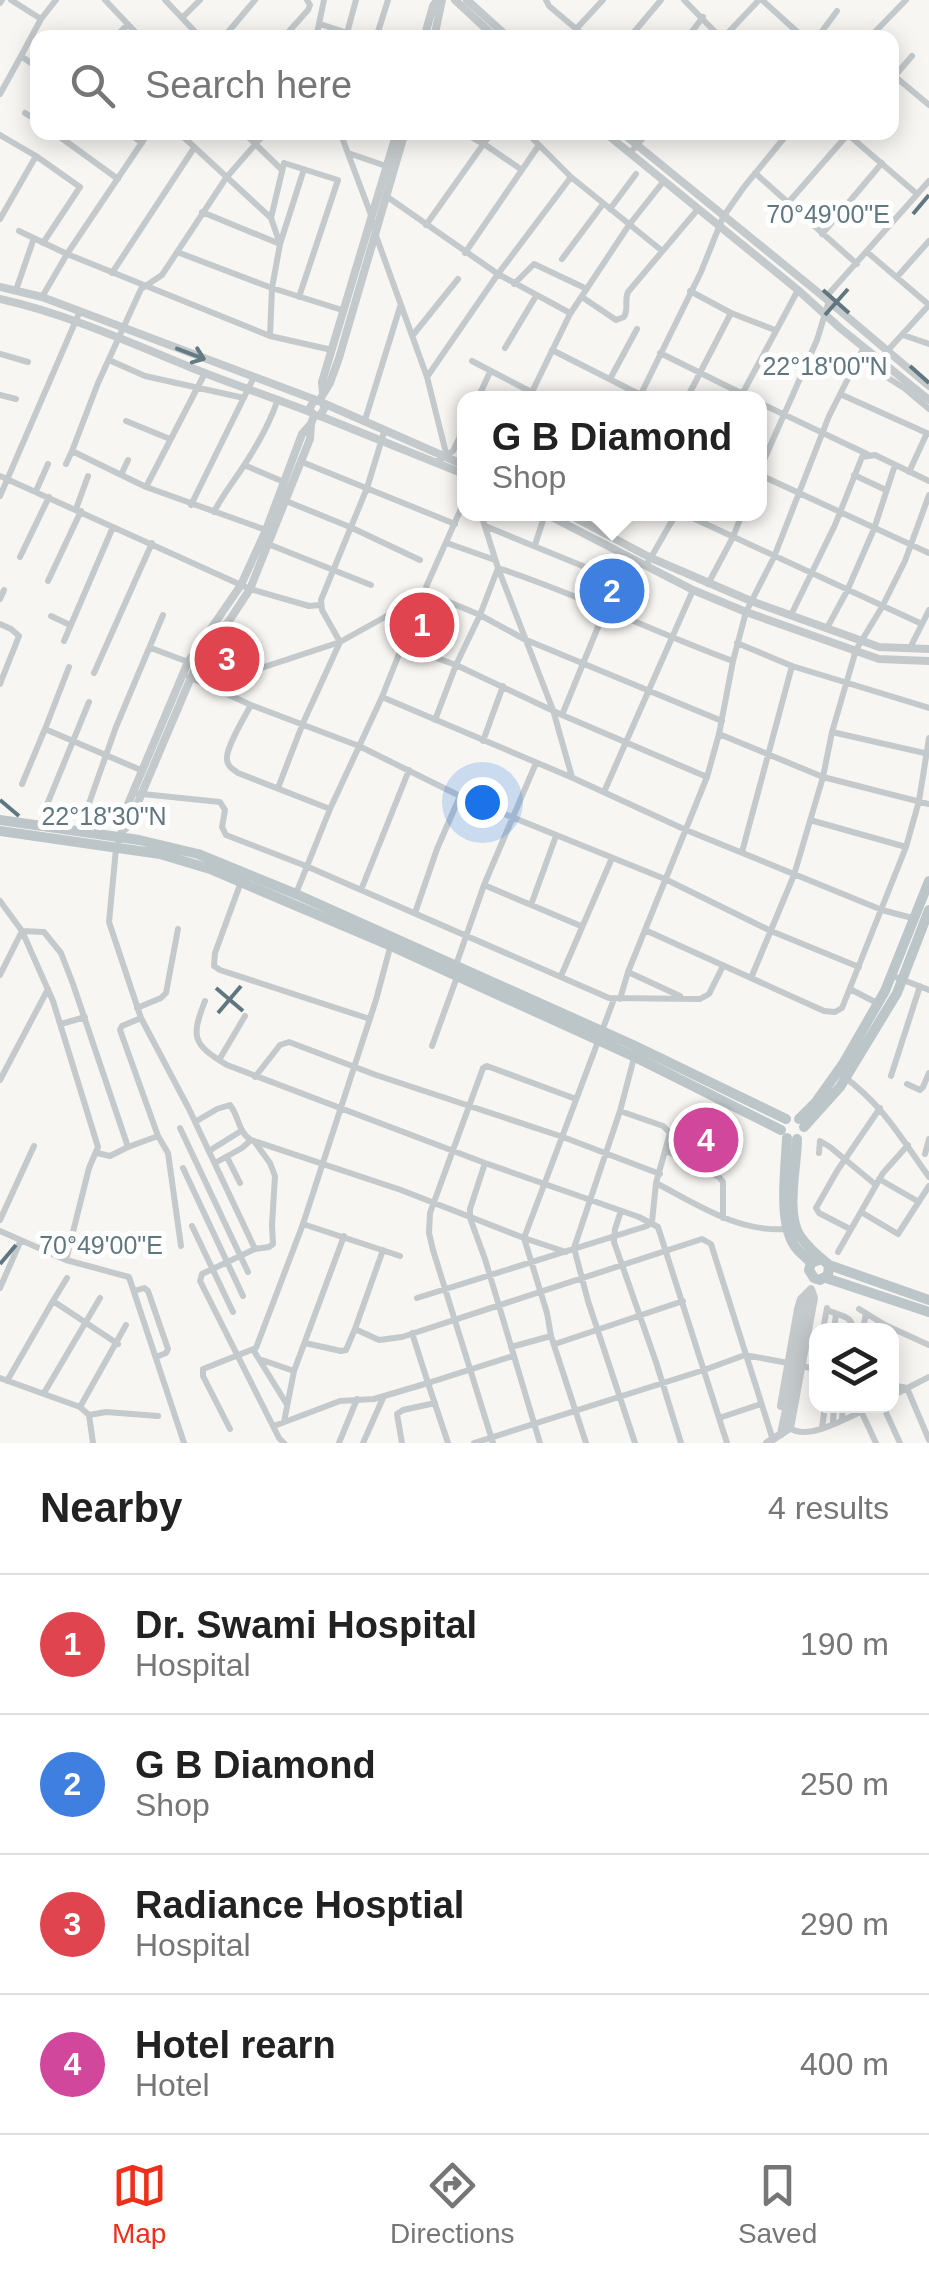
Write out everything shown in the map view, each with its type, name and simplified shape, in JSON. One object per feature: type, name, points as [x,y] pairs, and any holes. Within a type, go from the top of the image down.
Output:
[{"type":"main road","points":[[0,820],[37,832]]},
{"type":"main road","points":[[0,831],[119,839],[198,854],[599,1036],[788,1131]]},
{"type":"main road","points":[[119,839],[294,899]]},
{"type":"main road","points":[[842,1075],[878,1004],[897,978],[929,882]]},
{"type":"main road","points":[[919,921],[929,910]]},
{"type":"main road","points":[[599,1036],[788,1131],[802,1134],[801,1123],[842,1075],[897,992],[897,978]]},
{"type":"main road","points":[[801,1123],[791,1117],[788,1131],[784,1202],[794,1246],[820,1262],[929,1300]]},
{"type":"main road","points":[[788,1131],[795,1222],[801,1238],[830,1272],[817,1282]]},
{"type":"main road","points":[[820,1262],[809,1270],[817,1282],[929,1312]]},
{"type":"street","points":[[12,0],[40,20]]},
{"type":"street","points":[[35,30],[56,0]]},
{"type":"street","points":[[106,0],[134,30]]},
{"type":"street","points":[[164,0],[193,30]]},
{"type":"street","points":[[182,18],[200,0]]},
{"type":"street","points":[[229,30],[255,0]]},
{"type":"street","points":[[292,30],[308,10],[307,0]]},
{"type":"street","points":[[318,30],[324,0]]},
{"type":"street","points":[[348,30],[356,0]]},
{"type":"street","points":[[379,30],[388,0]]},
{"type":"street","points":[[427,30],[440,0]]},
{"type":"street","points":[[435,30],[440,0]]},
{"type":"street","points":[[455,0],[487,30]]},
{"type":"street","points":[[467,0],[500,30]]},
{"type":"street","points":[[546,0],[577,28],[603,0]]},
{"type":"street","points":[[636,30],[661,0]]},
{"type":"street","points":[[684,0],[714,30]]},
{"type":"street","points":[[731,30],[760,0],[795,30]]},
{"type":"street","points":[[878,30],[906,0]]},
{"type":"street","points":[[823,30],[837,11]]},
{"type":"street","points":[[693,30],[703,18]]},
{"type":"street","points":[[122,30],[128,24]]},
{"type":"street","points":[[320,24],[340,30]]},
{"type":"street","points":[[0,94],[2,84],[30,39]]},
{"type":"street","points":[[21,56],[30,62]]},
{"type":"street","points":[[899,70],[912,56]]},
{"type":"street","points":[[899,82],[927,100]]},
{"type":"street","points":[[25,113],[30,116]]},
{"type":"street","points":[[0,135],[80,187],[43,243]]},
{"type":"street","points":[[64,140],[118,180]]},
{"type":"street","points":[[138,140],[142,143]]},
{"type":"street","points":[[42,297],[144,140]]},
{"type":"street","points":[[186,140],[270,218],[280,244]]},
{"type":"street","points":[[112,273],[193,140]]},
{"type":"street","points":[[251,140],[282,170]]},
{"type":"street","points":[[66,464],[138,294],[158,279],[226,178],[259,140]]},
{"type":"street","points":[[342,140],[372,214],[375,233],[426,377],[442,457]]},
{"type":"street","points":[[137,793],[192,664],[240,606],[302,434],[314,417],[325,410],[322,382],[394,140]]},
{"type":"street","points":[[321,399],[334,371],[403,140]]},
{"type":"street","points":[[477,140],[522,170]]},
{"type":"street","points":[[426,225],[487,140]]},
{"type":"street","points":[[534,140],[661,250]]},
{"type":"street","points":[[613,140],[698,209],[827,300],[929,386]]},
{"type":"street","points":[[630,140],[825,314],[929,400]]},
{"type":"street","points":[[630,154],[642,140]]},
{"type":"street","points":[[643,391],[721,222],[783,140]]},
{"type":"street","points":[[788,204],[841,140]]},
{"type":"street","points":[[855,140],[917,194]]},
{"type":"street","points":[[465,252],[539,145]]},
{"type":"street","points":[[347,152],[386,166]]},
{"type":"street","points":[[0,219],[36,156]]},
{"type":"street","points":[[270,218],[282,166],[287,162],[359,186]]},
{"type":"street","points":[[822,234],[882,163]]},
{"type":"street","points":[[270,336],[272,288],[280,244],[304,169]]},
{"type":"street","points":[[562,259],[636,174]]},
{"type":"street","points":[[755,174],[857,264]]},
{"type":"street","points":[[426,377],[571,176]]},
{"type":"street","points":[[299,298],[338,180]]},
{"type":"street","points":[[767,455],[817,340],[827,300],[929,181]]},
{"type":"street","points":[[532,391],[570,314],[629,225],[663,182]]},
{"type":"street","points":[[386,196],[498,274],[570,314]]},
{"type":"street","points":[[514,284],[534,264],[620,320],[628,309],[628,292],[698,209]]},
{"type":"street","points":[[202,212],[280,244]]},
{"type":"street","points":[[19,231],[270,336],[332,350]]},
{"type":"street","points":[[16,290],[34,238]]},
{"type":"street","points":[[897,277],[929,241]]},
{"type":"street","points":[[177,252],[342,310]]},
{"type":"street","points":[[867,252],[928,308],[879,360]]},
{"type":"street","points":[[412,336],[458,279]]},
{"type":"street","points":[[0,288],[42,297],[247,394]]},
{"type":"street","points":[[744,391],[798,290]]},
{"type":"street","points":[[690,291],[775,330]]},
{"type":"street","points":[[505,348],[536,296]]},
{"type":"street","points":[[0,299],[124,327],[321,399],[442,457],[457,469]]},
{"type":"street","points":[[365,420],[400,305]]},
{"type":"street","points":[[691,391],[731,313]]},
{"type":"street","points":[[0,496],[4,478],[78,316]]},
{"type":"street","points":[[610,379],[637,329]]},
{"type":"street","points":[[903,334],[929,344]]},
{"type":"street","points":[[586,1443],[524,1238],[599,1036],[707,777],[746,612],[774,557],[823,432],[864,347]]},
{"type":"street","points":[[552,350],[630,391]]},
{"type":"street","points":[[660,353],[732,391]]},
{"type":"street","points":[[0,354],[28,362]]},
{"type":"street","points":[[109,360],[134,373],[197,388],[278,400],[314,417],[457,462]]},
{"type":"street","points":[[858,360],[904,388],[929,409]]},
{"type":"street","points":[[472,361],[522,391]]},
{"type":"street","points":[[481,391],[490,372]]},
{"type":"street","points":[[146,487],[205,373]]},
{"type":"street","points":[[191,505],[254,377]]},
{"type":"street","points":[[840,394],[928,433],[909,472]]},
{"type":"street","points":[[0,395],[16,399]]},
{"type":"street","points":[[214,512],[268,426],[278,400]]},
{"type":"street","points":[[767,406],[868,455]]},
{"type":"street","points":[[246,587],[302,462],[314,417]]},
{"type":"street","points":[[126,420],[170,438]]},
{"type":"street","points":[[137,438],[142,427]]},
{"type":"street","points":[[340,642],[320,606],[368,488],[385,429]]},
{"type":"street","points":[[442,457],[457,442]]},
{"type":"street","points":[[72,450],[146,487],[266,530]]},
{"type":"street","points":[[792,615],[862,458],[875,455],[929,481]]},
{"type":"street","points":[[121,475],[128,460]]},
{"type":"street","points":[[302,462],[455,524]]},
{"type":"street","points":[[36,492],[48,464]]},
{"type":"street","points":[[827,628],[874,528],[895,465]]},
{"type":"street","points":[[244,466],[284,482]]},
{"type":"street","points":[[48,581],[88,476]]},
{"type":"street","points":[[767,476],[929,553]]},
{"type":"street","points":[[854,476],[886,490]]},
{"type":"street","points":[[4,478],[246,587],[320,606]]},
{"type":"street","points":[[751,978],[794,875],[856,650],[912,545],[929,495]]},
{"type":"street","points":[[20,558],[49,497]]},
{"type":"street","points":[[286,501],[420,560]]},
{"type":"street","points":[[294,899],[457,519]]},
{"type":"street","points":[[483,521],[553,710],[572,778]]},
{"type":"street","points":[[486,521],[617,580]]},
{"type":"street","points":[[536,545],[543,521]]},
{"type":"street","points":[[571,521],[627,556],[751,601],[887,648],[929,649]]},
{"type":"street","points":[[574,521],[607,535],[693,590],[746,612],[886,660],[929,661]]},
{"type":"street","points":[[607,535],[614,521]]},
{"type":"street","points":[[648,562],[672,521]]},
{"type":"street","points":[[699,521],[922,624]]},
{"type":"street","points":[[708,584],[739,521]]},
{"type":"street","points":[[64,641],[113,527]]},
{"type":"street","points":[[447,543],[733,661]]},
{"type":"street","points":[[94,673],[152,544]]},
{"type":"street","points":[[268,544],[371,585]]},
{"type":"street","points":[[562,715],[627,556]]},
{"type":"street","points":[[436,720],[456,665],[480,616],[497,564]]},
{"type":"street","points":[[0,599],[4,590]]},
{"type":"street","points":[[604,792],[693,590]]},
{"type":"street","points":[[423,594],[722,721]]},
{"type":"street","points":[[209,686],[340,642],[423,594]]},
{"type":"street","points":[[910,649],[929,610]]},
{"type":"street","points":[[87,810],[163,614]]},
{"type":"street","points":[[51,616],[70,625]]},
{"type":"street","points":[[0,624],[19,636],[0,682]]},
{"type":"street","points":[[278,788],[340,642]]},
{"type":"street","points":[[737,644],[792,666],[929,708]]},
{"type":"street","points":[[403,646],[456,665],[707,777]]},
{"type":"street","points":[[150,648],[192,664]]},
{"type":"street","points":[[742,852],[792,666]]},
{"type":"street","points":[[22,784],[68,667]]},
{"type":"street","points":[[187,676],[359,746],[460,796],[665,879],[771,931],[859,967]]},
{"type":"street","points":[[187,676],[143,771],[128,826],[119,839],[109,922],[141,1018],[210,1150],[255,1249]]},
{"type":"street","points":[[483,741],[503,686]]},
{"type":"street","points":[[382,696],[686,830],[882,910],[919,921]]},
{"type":"street","points":[[46,806],[89,702]]},
{"type":"street","points":[[251,704],[226,759],[230,767],[330,809]]},
{"type":"street","points":[[45,729],[143,771]]},
{"type":"street","points":[[832,732],[928,754]]},
{"type":"street","points":[[719,734],[823,777],[929,804]]},
{"type":"street","points":[[644,930],[824,1011],[842,1008],[906,847],[919,800],[929,738]]},
{"type":"street","points":[[432,1046],[465,935],[536,764]]},
{"type":"street","points":[[360,890],[409,770]]},
{"type":"street","points":[[137,793],[220,802],[225,810],[222,828],[226,835],[617,999],[700,998],[710,994],[724,966]]},
{"type":"street","points":[[415,914],[460,796]]},
{"type":"street","points":[[810,820],[906,847]]},
{"type":"street","points":[[531,905],[556,836]]},
{"type":"street","points":[[560,976],[612,858]]},
{"type":"street","points":[[241,882],[215,953],[214,966],[370,1019]]},
{"type":"street","points":[[484,885],[581,926]]},
{"type":"street","points":[[0,901],[22,931],[48,989],[98,1147],[66,1260]]},
{"type":"street","points":[[137,1008],[166,993],[178,929]]},
{"type":"street","points":[[0,975],[22,931]]},
{"type":"street","points":[[22,931],[44,932],[58,948],[128,1148]]},
{"type":"street","points":[[254,1351],[303,1224],[392,942]]},
{"type":"street","points":[[628,972],[685,999]]},
{"type":"street","points":[[897,978],[929,990]]},
{"type":"street","points":[[891,1076],[920,986]]},
{"type":"street","points":[[850,988],[878,1004]]},
{"type":"street","points":[[0,1080],[48,989]]},
{"type":"street","points":[[205,1001],[196,1024],[198,1041],[219,1060],[254,1078],[652,1222],[661,1232],[727,1443]]},
{"type":"street","points":[[219,1060],[246,1016]]},
{"type":"street","points":[[61,1024],[84,1018]]},
{"type":"street","points":[[141,1018],[124,1025],[122,1034],[168,1154],[181,1246]]},
{"type":"street","points":[[254,1078],[285,1042],[563,1136],[660,1174]]},
{"type":"street","points":[[635,1057],[620,1111],[570,1250],[635,1443]]},
{"type":"street","points":[[492,1440],[429,1233],[430,1213],[483,1068],[487,1066],[576,1099]]},
{"type":"street","points":[[907,1084],[920,1090],[929,1073]]},
{"type":"street","points":[[842,1075],[880,1108],[929,1177]]},
{"type":"street","points":[[195,1122],[230,1105],[241,1130],[253,1140],[276,1176],[274,1240],[268,1247],[255,1249],[202,1274],[200,1281],[278,1438],[284,1443]]},
{"type":"street","points":[[850,1229],[816,1208],[880,1108]]},
{"type":"street","points":[[417,1298],[652,1222],[656,1183],[670,1137],[662,1126],[620,1111]]},
{"type":"street","points":[[180,1128],[248,1272]]},
{"type":"street","points":[[210,1150],[241,1130]]},
{"type":"street","points":[[97,1154],[110,1156],[158,1136]]},
{"type":"street","points":[[920,1164],[927,1154],[929,1139]]},
{"type":"street","points":[[253,1140],[524,1238],[570,1250]]},
{"type":"street","points":[[215,1164],[253,1140]]},
{"type":"street","points":[[819,1153],[820,1140],[878,1182],[918,1202]]},
{"type":"street","points":[[838,1252],[878,1182],[908,1145]]},
{"type":"street","points":[[0,1220],[34,1146]]},
{"type":"street","points":[[666,1150],[719,1177],[723,1182],[723,1218]]},
{"type":"street","points":[[226,1157],[240,1183]]},
{"type":"street","points":[[485,1163],[470,1218],[540,1443]]},
{"type":"street","points":[[182,1168],[243,1296]]},
{"type":"street","points":[[656,1183],[723,1218],[757,1229],[788,1229]]},
{"type":"street","points":[[860,1212],[898,1234],[929,1186]]},
{"type":"street","points":[[621,1211],[614,1235],[681,1443]]},
{"type":"street","points":[[303,1224],[400,1256]]},
{"type":"street","points":[[192,1226],[233,1312]]},
{"type":"street","points":[[0,1230],[66,1260],[126,1275],[131,1280],[184,1443]]},
{"type":"street","points":[[284,1422],[294,1370],[344,1236]]},
{"type":"street","points":[[356,1330],[379,1340],[402,1337],[702,1239],[710,1244],[774,1442]]},
{"type":"street","points":[[0,1288],[21,1240]]},
{"type":"street","points":[[305,1343],[342,1352],[348,1347],[383,1250]]},
{"type":"street","points":[[67,1278],[4,1379],[80,1407],[89,1415],[93,1443]]},
{"type":"street","points":[[774,1442],[808,1300],[817,1282]]},
{"type":"street","points":[[774,1442],[801,1299],[817,1282]]},
{"type":"street","points":[[774,1442],[790,1428],[817,1282]]},
{"type":"street","points":[[134,1291],[148,1290],[168,1349],[156,1357]]},
{"type":"street","points":[[44,1393],[100,1298]]},
{"type":"street","points":[[53,1301],[118,1344]]},
{"type":"street","points":[[274,1426],[340,1401],[383,1396],[682,1301]]},
{"type":"street","points":[[824,1323],[827,1309],[852,1323]]},
{"type":"street","points":[[863,1323],[863,1311],[878,1323]]},
{"type":"street","points":[[835,1323],[836,1314]]},
{"type":"street","points":[[844,1323],[845,1317]]},
{"type":"street","points":[[80,1407],[126,1325]]},
{"type":"street","points":[[899,1332],[929,1344]]},
{"type":"street","points":[[412,1333],[448,1443]]},
{"type":"street","points":[[230,1429],[202,1372],[205,1367],[254,1351]]},
{"type":"street","points":[[254,1351],[286,1403]]},
{"type":"street","points":[[474,1443],[746,1355],[788,1364]]},
{"type":"street","points":[[260,1360],[294,1370]]},
{"type":"street","points":[[899,1392],[929,1377]]},
{"type":"street","points":[[899,1386],[907,1388]]},
{"type":"street","points":[[907,1388],[929,1440]]},
{"type":"street","points":[[363,1443],[383,1396]]},
{"type":"street","points":[[339,1443],[357,1399]]},
{"type":"street","points":[[402,1443],[397,1414],[434,1403]]},
{"type":"street","points":[[719,1418],[761,1404]]},
{"type":"street","points":[[89,1415],[106,1412],[158,1416]]},
{"type":"street","points":[[822,1428],[824,1413]]},
{"type":"street","points":[[833,1424],[834,1413]]},
{"type":"street","points":[[842,1413],[842,1419]]},
{"type":"street","points":[[790,1428],[795,1433],[808,1434],[852,1413]]},
{"type":"street","points":[[863,1413],[876,1443]]},
{"type":"street","points":[[886,1413],[900,1443]]},
{"type":"street","points":[[808,1434],[812,1443]]},
{"type":"place","name":"G B Diamond","points":[[612,591]]},
{"type":"place","name":"Dr. Swami Hospital","points":[[422,625]]},
{"type":"place","name":"Radiance Hosptial","points":[[227,659]]},
{"type":"place","name":"Hotel rearn","points":[[706,1140]]}]
